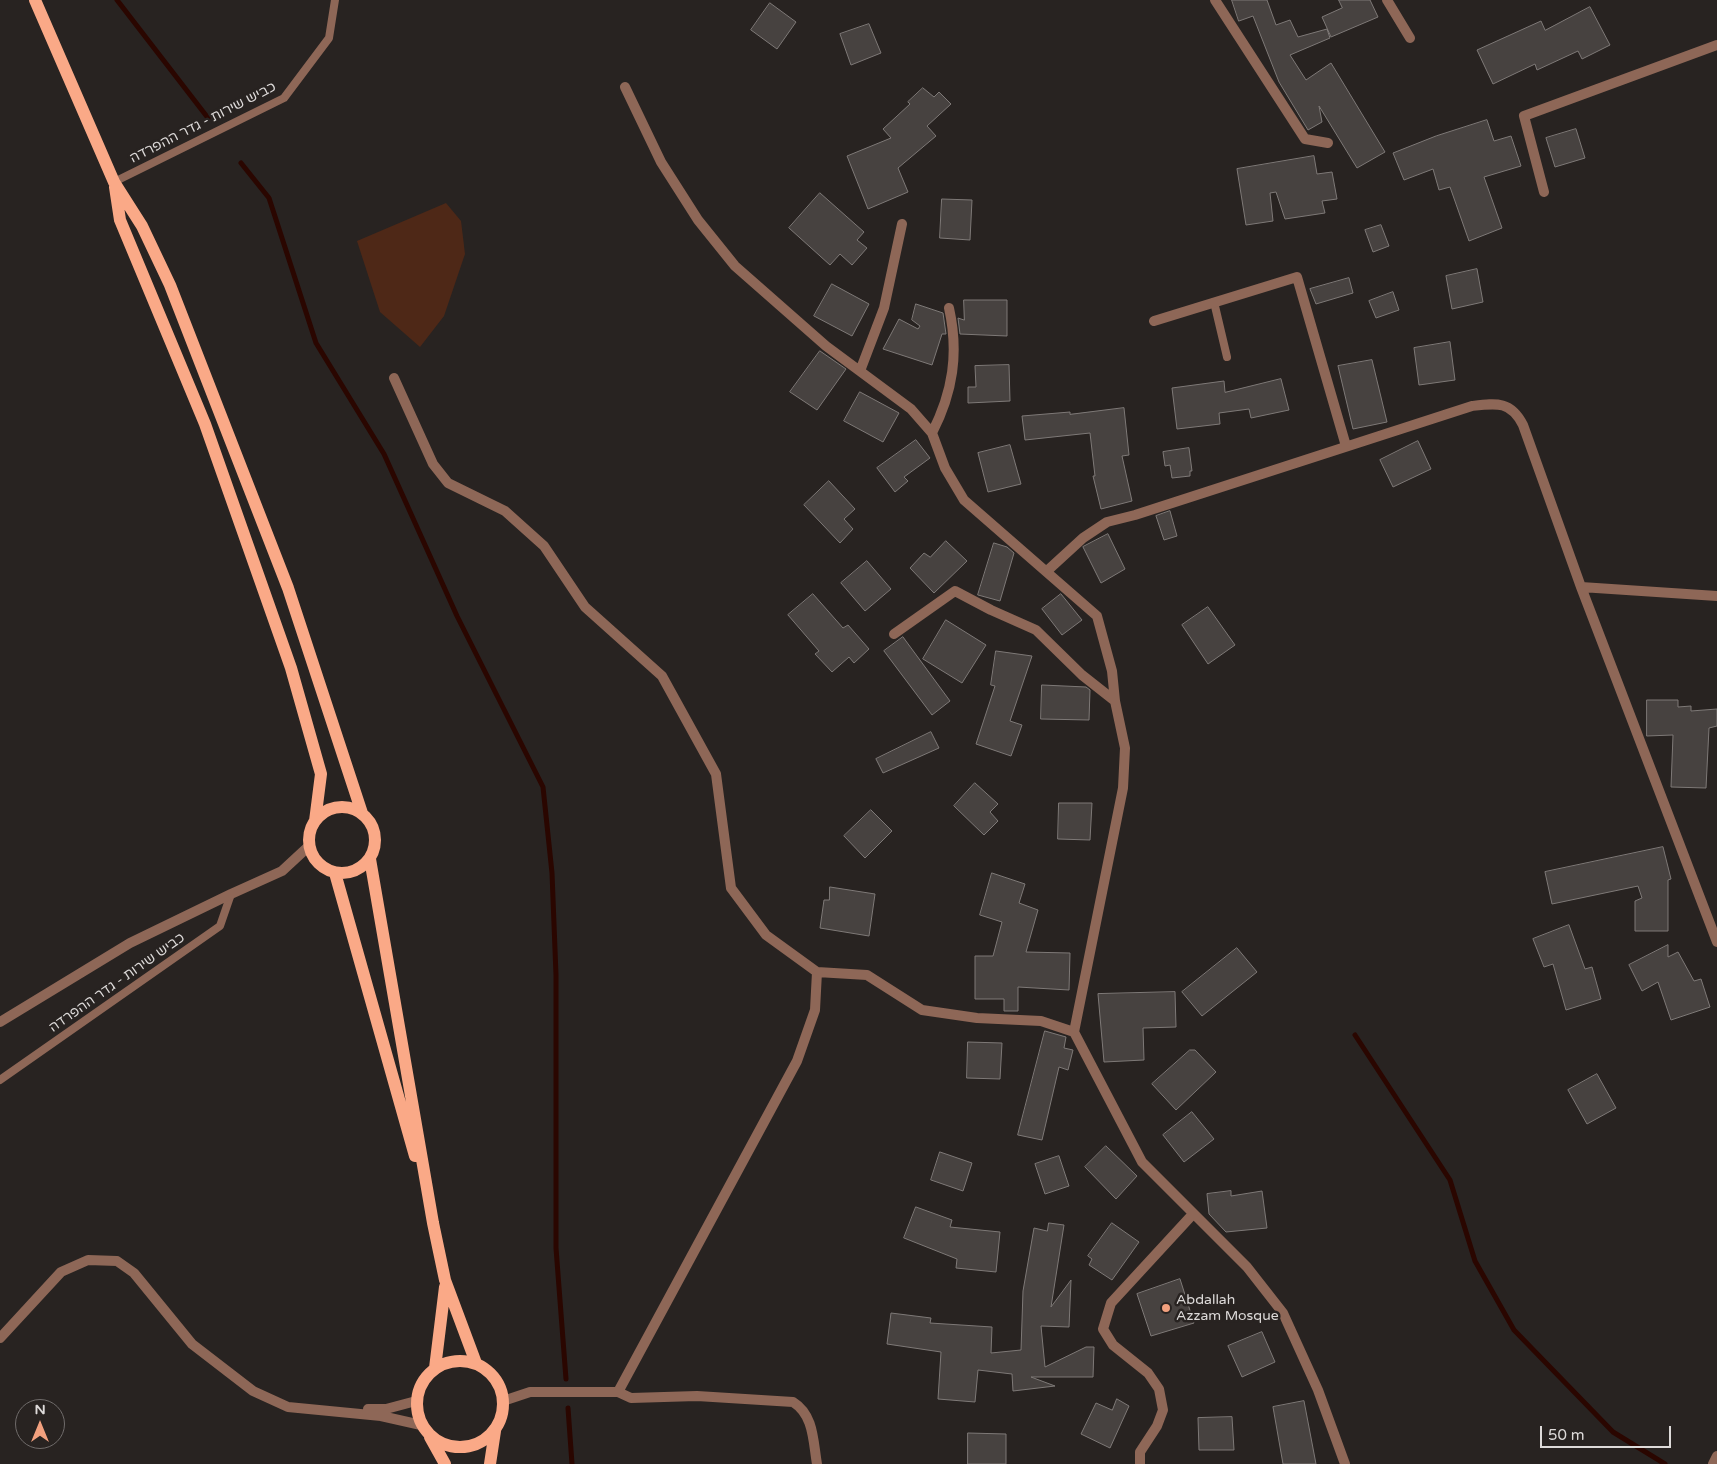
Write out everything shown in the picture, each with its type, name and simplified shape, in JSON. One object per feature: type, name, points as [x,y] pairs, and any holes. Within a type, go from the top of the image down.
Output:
[{"type":"main road","points":[[35,0],[114,182],[142,226],[170,285],[288,588],[362,812],[371,822],[376,834],[375,847],[370,859],[361,868],[348,873],[335,873],[323,868],[314,858],[309,846],[309,833],[315,821],[324,812],[336,807],[350,807],[362,812]]},
{"type":"main road","points":[[114,182],[120,220],[205,424],[291,668],[321,774],[315,821]]},
{"type":"main road","points":[[266,596],[271,589],[279,586],[288,588]]},
{"type":"main road","points":[[370,859],[433,1223],[445,1280],[476,1363]]},
{"type":"main road","points":[[335,873],[433,1223]]},
{"type":"main road","points":[[435,1368],[443,1319],[445,1280]]},
{"type":"main road","points":[[445,1464],[417,1413],[416,1401],[419,1388],[426,1376],[435,1368],[448,1362],[462,1360],[476,1363],[488,1370],[497,1381],[503,1401],[500,1421],[495,1431],[490,1464]]},
{"type":"main road","points":[[425,1430],[441,1444],[455,1448],[477,1444],[495,1431]]},
{"type":"street","points":[[1216,0],[1305,139],[1328,143]]},
{"type":"street","points":[[1387,0],[1410,38]]},
{"type":"street","points":[[1544,192],[1524,116],[1717,45]]},
{"type":"street","points":[[625,87],[660,162],[698,220],[735,266],[826,346],[911,409],[932,433],[945,468],[964,500],[1098,616],[1112,671],[1115,701],[1125,748],[1123,788],[1074,1032],[1142,1162],[1247,1267],[1283,1313],[1318,1390],[1345,1464]]},
{"type":"street","points":[[860,371],[884,308],[902,224]]},
{"type":"street","points":[[1154,321],[1297,277],[1346,446]]},
{"type":"street","points":[[932,433],[944,411],[955,361],[953,327],[949,308]]},
{"type":"street","points":[[394,378],[433,464],[448,483],[505,511],[544,546],[585,607],[662,676],[716,774],[730,888],[766,935],[816,972],[866,975],[922,1010],[977,1018],[1042,1021],[1074,1032]]},
{"type":"street","points":[[1047,571],[1083,538],[1107,522],[1135,515],[1472,406],[1508,406],[1517,413],[1523,425],[1581,587],[1717,942]]},
{"type":"street","points":[[1581,587],[1717,596]]},
{"type":"street","points":[[894,634],[955,591],[991,610],[1036,630],[1082,674],[1115,701]]},
{"type":"street","points":[[0,1022],[130,943],[282,871],[309,846]]},
{"type":"street","points":[[618,1392],[797,1061],[814,1010],[816,972]]},
{"type":"street","points":[[1140,1464],[1140,1452],[1158,1426],[1164,1410],[1159,1389],[1148,1373],[1113,1345],[1103,1329],[1111,1303],[1194,1214]]},
{"type":"street","points":[[0,1338],[62,1272],[88,1260],[117,1261],[134,1273],[192,1344],[253,1391],[288,1407],[381,1416],[425,1430]]},
{"type":"street","points":[[253,1391],[302,1404],[338,1409],[386,1409],[416,1401]]},
{"type":"street","points":[[503,1401],[530,1392],[618,1392],[631,1398],[697,1396],[793,1402],[802,1408],[809,1417],[817,1464]]},
{"type":"street","points":[[1713,1464],[1717,1456]]},
{"type":"lane","name":"כביש שירות - גדר ההפרדה","points":[[114,182],[284,98],[329,38],[335,0]]},
{"type":"lane","points":[[1214,302],[1227,357]]},
{"type":"lane","name":"כביש שירות - גדר ההפרדה","points":[[0,1080],[220,926],[231,894]]},
{"type":"shaded area","points":[[446,203],[461,221],[465,254],[444,316],[420,347],[380,312],[357,241]]},
{"type":"building","points":[[1232,0],[1267,0],[1276,25],[1290,20],[1298,37],[1327,29],[1330,38],[1290,55],[1306,80],[1331,63],[1385,152],[1357,168],[1319,106],[1322,122],[1308,130],[1279,82],[1253,16],[1239,21]]},
{"type":"building","points":[[1339,0],[1370,0],[1378,17],[1331,37],[1322,17],[1342,8]]},
{"type":"building","points":[[770,3],[796,22],[777,49],[751,30]]},
{"type":"building","points":[[1590,7],[1610,45],[1582,59],[1578,51],[1537,70],[1535,64],[1493,84],[1477,50],[1541,21],[1545,30]]},
{"type":"building","points":[[869,24],[881,53],[851,65],[840,34]]},
{"type":"building","points":[[923,88],[934,97],[939,92],[951,104],[927,126],[936,136],[898,168],[908,192],[868,209],[847,156],[891,138],[883,129],[910,104],[908,102]]},
{"type":"building","points":[[1487,120],[1494,141],[1511,136],[1521,166],[1484,177],[1502,228],[1469,241],[1450,187],[1439,190],[1433,169],[1404,180],[1393,153],[1436,136]]},
{"type":"building","points":[[1576,129],[1585,158],[1555,167],[1546,138]]},
{"type":"building","points":[[1314,156],[1317,174],[1332,172],[1337,199],[1322,201],[1325,213],[1285,219],[1276,192],[1270,193],[1273,221],[1246,225],[1237,169]]},
{"type":"building","points":[[820,193],[864,232],[857,240],[867,248],[852,265],[840,254],[830,265],[789,228]]},
{"type":"building","points":[[942,199],[972,200],[970,240],[940,238]]},
{"type":"building","points":[[1381,225],[1389,246],[1373,252],[1365,230]]},
{"type":"building","points":[[1477,269],[1483,302],[1452,309],[1446,276]]},
{"type":"building","points":[[1349,278],[1353,293],[1316,304],[1310,289]]},
{"type":"building","points":[[832,284],[869,304],[852,336],[814,316]]},
{"type":"building","points":[[1393,292],[1399,310],[1376,318],[1369,301]]},
{"type":"building","points":[[964,300],[1007,300],[1007,336],[960,334],[958,318],[964,320]]},
{"type":"building","points":[[916,304],[943,313],[946,334],[942,334],[932,365],[883,349],[899,319],[918,329],[920,326],[912,320]]},
{"type":"building","points":[[1450,342],[1455,380],[1419,385],[1414,348]]},
{"type":"building","points":[[820,351],[846,369],[817,410],[790,392]]},
{"type":"building","points":[[1372,360],[1387,422],[1353,429],[1338,366]]},
{"type":"building","points":[[1009,365],[1010,401],[968,403],[968,387],[976,387],[975,366]]},
{"type":"building","points":[[1281,379],[1289,410],[1251,418],[1249,409],[1219,413],[1220,424],[1177,429],[1172,388],[1224,381],[1225,392]]},
{"type":"building","points":[[860,392],[899,413],[883,442],[844,421]]},
{"type":"building","points":[[1124,408],[1129,455],[1122,456],[1132,501],[1101,509],[1093,476],[1095,476],[1090,433],[1025,440],[1022,416],[1070,412],[1070,414]]},
{"type":"building","points":[[916,440],[930,458],[904,477],[908,481],[895,492],[877,468]]},
{"type":"building","points":[[1418,441],[1431,469],[1393,487],[1380,460]]},
{"type":"building","points":[[1010,445],[1021,484],[988,492],[978,453]]},
{"type":"building","points":[[1189,448],[1192,471],[1190,471],[1190,476],[1172,478],[1170,465],[1165,466],[1163,452]]},
{"type":"building","points":[[829,481],[855,509],[844,519],[853,529],[840,543],[804,505]]},
{"type":"building","points":[[1170,511],[1177,536],[1164,540],[1156,516]]},
{"type":"building","points":[[1108,534],[1125,569],[1101,583],[1083,547]]},
{"type":"building","points":[[946,541],[967,561],[934,593],[910,568],[924,553],[930,557]]},
{"type":"building","points":[[994,543],[1007,547],[1014,553],[1000,601],[978,595]]},
{"type":"building","points":[[867,561],[891,589],[865,611],[841,583]]},
{"type":"building","points":[[813,594],[843,628],[848,625],[869,649],[854,663],[849,657],[832,672],[815,654],[819,651],[788,615]]},
{"type":"building","points":[[1061,594],[1082,620],[1062,635],[1042,609]]},
{"type":"building","points":[[1208,607],[1235,645],[1208,664],[1182,625]]},
{"type":"building","points":[[946,620],[986,645],[962,683],[923,659]]},
{"type":"building","points":[[903,637],[950,701],[932,715],[884,651]]},
{"type":"building","points":[[996,651],[1032,656],[1010,721],[1022,725],[1011,756],[976,744],[995,686],[991,685]]},
{"type":"building","points":[[1042,685],[1086,687],[1090,690],[1089,720],[1041,719]]},
{"type":"building","points":[[1647,700],[1678,700],[1678,707],[1691,706],[1691,711],[1717,709],[1717,726],[1709,728],[1706,788],[1671,787],[1673,735],[1647,736]]},
{"type":"building","points":[[931,732],[939,748],[883,773],[876,759]]},
{"type":"building","points":[[975,783],[998,804],[990,812],[998,821],[984,835],[954,806]]},
{"type":"building","points":[[1059,803],[1092,803],[1090,840],[1058,839]]},
{"type":"building","points":[[871,810],[892,831],[865,858],[844,836]]},
{"type":"building","points":[[1663,847],[1671,879],[1668,880],[1668,931],[1635,931],[1635,901],[1642,898],[1638,886],[1552,904],[1545,872]]},
{"type":"building","points":[[992,873],[1025,884],[1019,903],[1038,910],[1026,952],[1070,953],[1069,990],[1018,987],[1018,1011],[1004,1011],[1004,999],[975,999],[975,956],[993,956],[1002,922],[980,915]]},
{"type":"building","points":[[830,887],[875,894],[869,936],[820,928],[824,900],[829,900]]},
{"type":"building","points":[[1569,925],[1585,969],[1592,967],[1601,999],[1566,1010],[1553,964],[1544,967],[1533,939]]},
{"type":"building","points":[[1668,945],[1668,957],[1678,952],[1694,981],[1701,979],[1710,1007],[1671,1020],[1658,982],[1642,991],[1629,965]]},
{"type":"building","points":[[1237,948],[1257,972],[1202,1016],[1182,992]]},
{"type":"building","points":[[1175,992],[1176,1027],[1143,1028],[1144,1060],[1104,1062],[1098,994]]},
{"type":"building","points":[[1045,1031],[1066,1037],[1064,1048],[1073,1050],[1068,1070],[1059,1067],[1042,1140],[1018,1135]]},
{"type":"building","points":[[968,1042],[1002,1043],[1000,1079],[967,1078]]},
{"type":"building","points":[[1190,1050],[1195,1050],[1216,1072],[1176,1110],[1152,1084]]},
{"type":"building","points":[[1597,1074],[1616,1108],[1587,1124],[1568,1090]]},
{"type":"building","points":[[1192,1112],[1214,1139],[1184,1162],[1163,1135]]},
{"type":"building","points":[[1106,1146],[1137,1176],[1116,1199],[1085,1167]]},
{"type":"building","points":[[940,1152],[972,1163],[963,1191],[931,1180]]},
{"type":"building","points":[[1059,1156],[1069,1186],[1045,1194],[1035,1164]]},
{"type":"building","points":[[1231,1191],[1231,1196],[1262,1191],[1267,1228],[1226,1232],[1209,1214],[1207,1194]]},
{"type":"building","points":[[916,1207],[952,1220],[950,1227],[1000,1232],[996,1272],[956,1268],[957,1259],[904,1238]]},
{"type":"building","points":[[1049,1223],[1064,1225],[1051,1307],[1071,1280],[1069,1327],[1041,1326],[1045,1367],[1086,1347],[1094,1347],[1093,1377],[1031,1377],[1055,1386],[1013,1391],[1012,1374],[978,1370],[975,1402],[938,1399],[941,1352],[887,1344],[891,1313],[931,1318],[930,1323],[992,1327],[991,1353],[1021,1350],[1023,1291],[1034,1228],[1047,1231]]},
{"type":"building","points":[[1112,1223],[1139,1242],[1112,1280],[1089,1265],[1092,1259],[1088,1256]]},
{"type":"building","name":"Abdallah Azzam Mosque","points":[[1180,1279],[1194,1323],[1151,1336],[1137,1294]]},
{"type":"building","points":[[1262,1332],[1275,1362],[1242,1377],[1228,1346]]},
{"type":"building","points":[[1117,1399],[1129,1406],[1110,1448],[1081,1434],[1096,1403],[1112,1410]]},
{"type":"building","points":[[1304,1401],[1316,1464],[1283,1464],[1273,1407]]},
{"type":"building","points":[[1232,1417],[1234,1450],[1199,1450],[1198,1418]]},
{"type":"building","points":[[968,1433],[1006,1434],[1006,1464],[968,1464]]},
{"type":"waterway","points":[[117,0],[208,118]]},
{"type":"waterway","points":[[241,163],[269,198],[316,343],[384,454],[457,616],[543,787],[552,873],[556,975],[556,1248],[566,1379]]},
{"type":"waterway","points":[[1355,1035],[1450,1180],[1475,1261],[1514,1330],[1613,1432],[1665,1464]]},
{"type":"waterway","points":[[568,1408],[572,1464]]},
{"type":"place","name":"Abdallah Azzam Mosque","points":[[1166,1308]]}]
